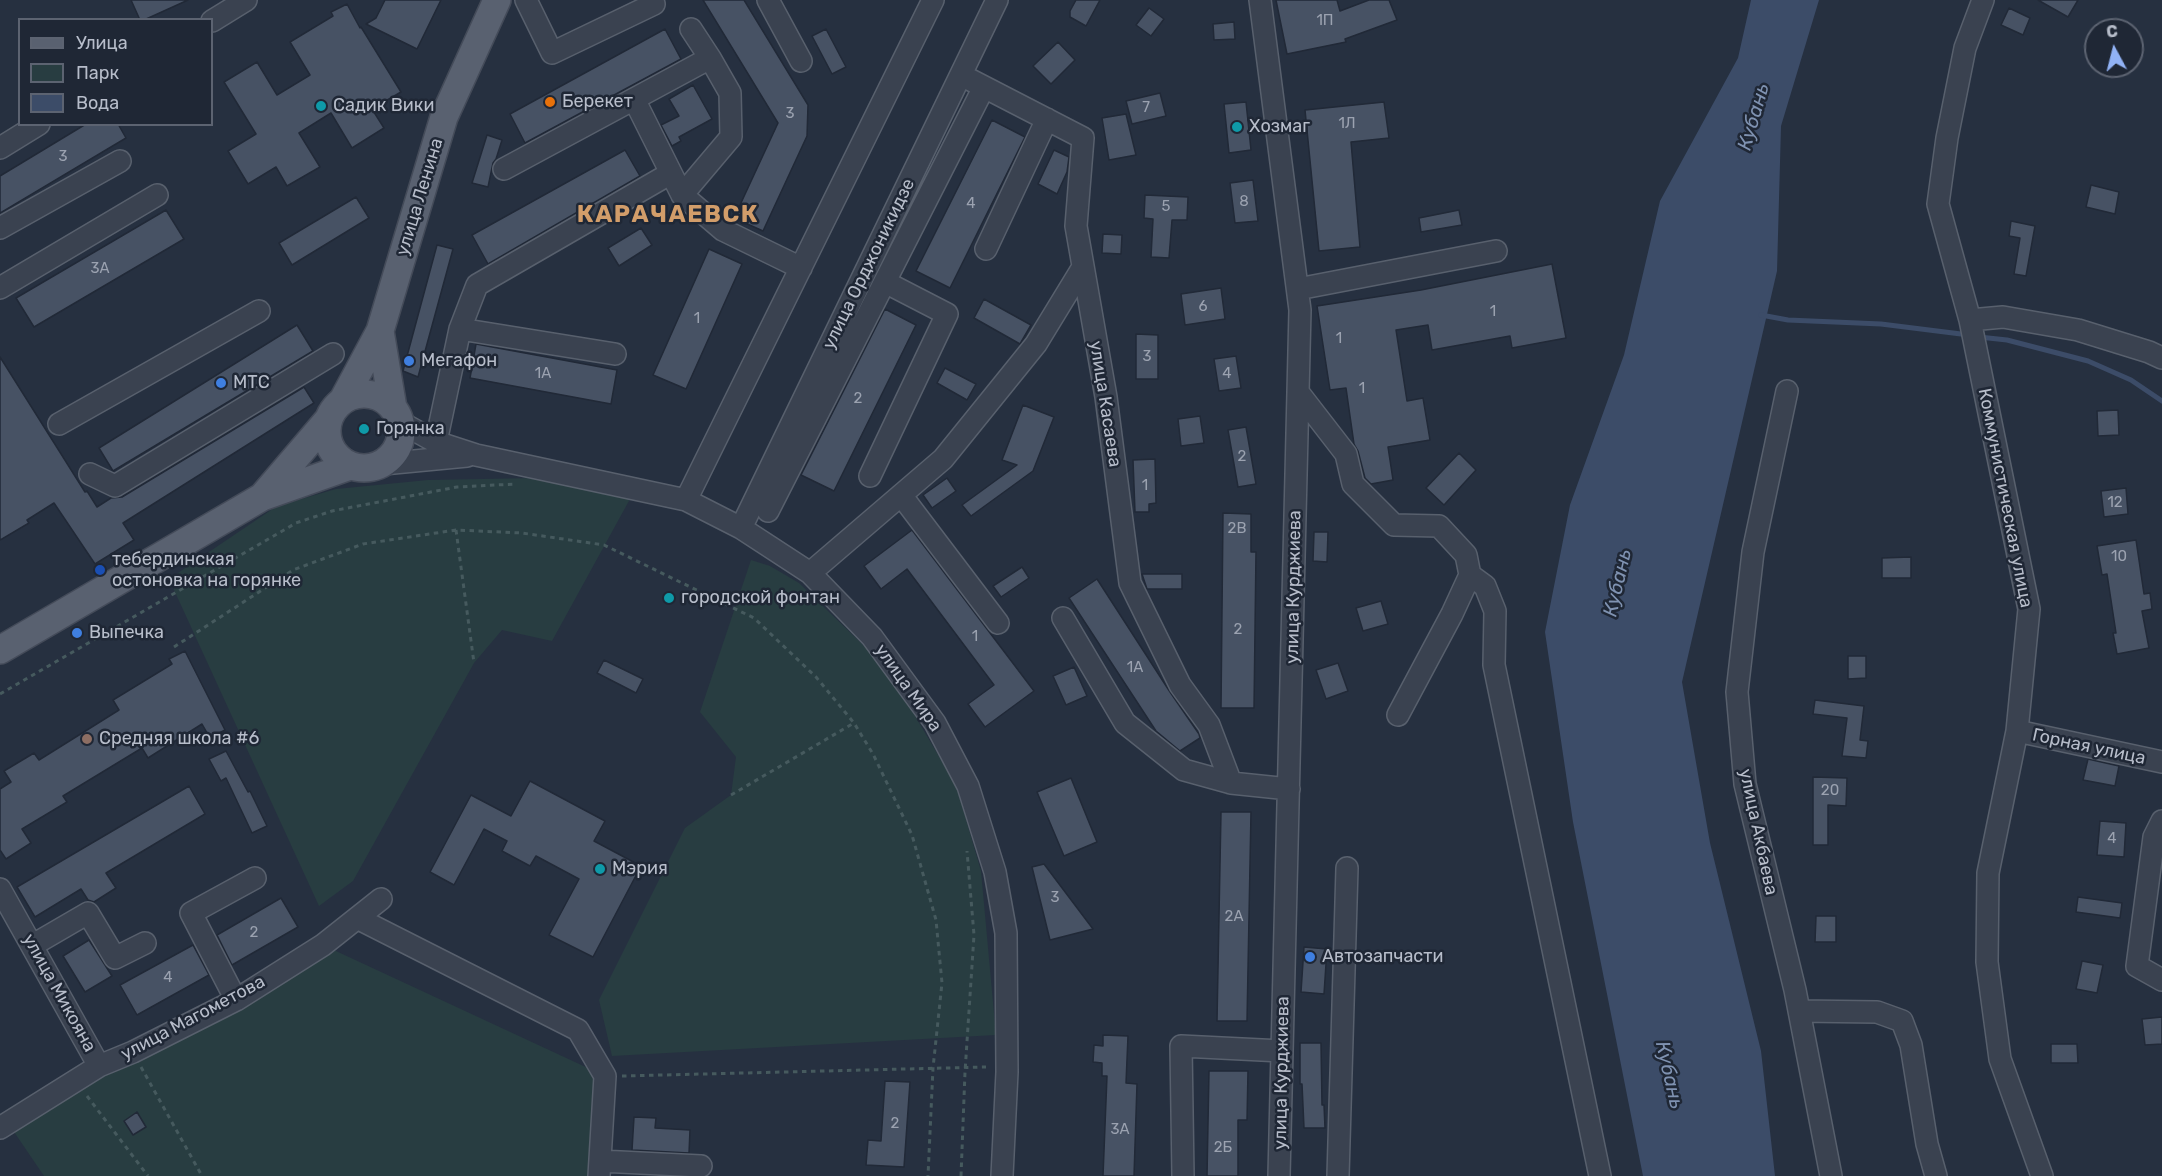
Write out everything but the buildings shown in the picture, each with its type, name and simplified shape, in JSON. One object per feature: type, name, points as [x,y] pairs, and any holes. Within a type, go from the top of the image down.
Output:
[{"type":"main road","name":"улица Ленина","points":[[262,498],[335,411],[380,331],[444,117],[497,0]]},
{"type":"main road","name":"улица Ленина","points":[[380,331],[397,415]]},
{"type":"main road","points":[[355,394],[371,394],[383,399],[397,415],[401,435],[398,447],[383,464],[362,469],[350,466],[338,459],[330,449],[326,436],[335,411],[355,394]]},
{"type":"main road","name":"улица Ленина","points":[[0,650],[262,498],[350,466]]},
{"type":"street","points":[[213,20],[246,0]]},
{"type":"street","points":[[526,0],[552,53],[654,4],[652,0]]},
{"type":"street","points":[[768,0],[801,61]]},
{"type":"street","points":[[686,500],[933,0]]},
{"type":"street","name":"улица Орджоникидзе","points":[[741,528],[997,0]]},
{"type":"street","name":"улица Курджиева","points":[[1260,0],[1300,310],[1279,1176]]},
{"type":"street","name":"Коммунистическая улица","points":[[1983,0],[1965,48],[1947,138],[1938,204],[1970,320],[2029,609],[2017,731],[1988,873],[1987,962],[2000,1059],[2042,1176]]},
{"type":"street","points":[[682,195],[731,137],[730,93],[691,29]]},
{"type":"street","points":[[504,169],[710,58]]},
{"type":"street","name":"улица Касаева","points":[[961,75],[1083,138],[1076,226],[1106,397],[1130,583],[1180,685],[1209,725],[1231,783]]},
{"type":"street","points":[[768,511],[984,87]]},
{"type":"street","points":[[634,99],[682,195],[723,230],[801,268]]},
{"type":"street","points":[[986,249],[1047,119]]},
{"type":"street","points":[[0,148],[36,126]]},
{"type":"street","points":[[0,228],[120,161]]},
{"type":"street","points":[[436,442],[460,329],[477,285],[671,173]]},
{"type":"street","points":[[0,288],[157,195]]},
{"type":"street","points":[[1298,289],[1496,251]]},
{"type":"street","points":[[810,573],[943,459],[1029,353],[1083,267]]},
{"type":"street","points":[[870,476],[947,314],[885,282]]},
{"type":"street","points":[[59,424],[259,311]]},
{"type":"street","points":[[1970,320],[2003,317],[2078,330],[2162,358]]},
{"type":"street","points":[[460,329],[615,354]]},
{"type":"street","points":[[90,474],[115,486],[333,354]]},
{"type":"street","points":[[1298,392],[1346,454],[1353,484],[1394,525],[1439,526],[1466,555],[1470,575],[1452,614],[1398,715]]},
{"type":"street","name":"улица Акбаева","points":[[1787,392],[1753,552],[1737,692],[1745,784],[1800,1011],[1831,1176]]},
{"type":"street","name":"улица Мира","points":[[397,415],[436,442],[476,455],[686,500],[741,528],[810,573],[872,637],[935,723],[968,786],[995,872],[1006,933],[1007,1071],[1002,1176]]},
{"type":"street","name":"улица Мира","points":[[383,464],[476,455]]},
{"type":"street","points":[[901,495],[998,623]]},
{"type":"street","points":[[1470,575],[1485,586],[1495,611],[1494,665],[1600,1176]]},
{"type":"street","points":[[1063,618],[1125,723],[1184,770],[1231,783],[1289,789]]},
{"type":"street","name":"Горная улица","points":[[2017,731],[2162,762]]},
{"type":"street","points":[[2162,821],[2154,837],[2138,966],[2162,980]]},
{"type":"street","points":[[1338,1176],[1347,868]]},
{"type":"street","points":[[236,1000],[191,913],[255,878]]},
{"type":"street","name":"улица Микояна","points":[[0,889],[99,1066]]},
{"type":"street","name":"улица Магометова","points":[[0,1128],[99,1066],[133,1052],[236,1000],[323,945],[381,899]]},
{"type":"street","points":[[33,945],[88,913],[115,958],[145,943]]},
{"type":"street","points":[[357,918],[578,1030],[605,1076],[600,1168],[701,1166]]},
{"type":"street","points":[[1800,1011],[1877,1012],[1902,1021],[1911,1045],[1927,1144],[1936,1176]]},
{"type":"street","points":[[1183,1176],[1181,1046],[1282,1051]]},
{"type":"path","points":[[0,694],[296,523],[332,512],[457,487],[523,484]]},
{"type":"path","points":[[456,530],[474,663]]},
{"type":"path","points":[[174,647],[293,570],[363,544],[456,530],[522,533],[604,545],[754,618],[816,677],[854,723],[873,754],[912,835],[936,920],[942,983],[933,1068],[928,1176]]},
{"type":"path","points":[[731,795],[854,723]]},
{"type":"path","points":[[961,1176],[974,935],[966,842]]},
{"type":"path","points":[[133,1052],[202,1176]]},
{"type":"path","points":[[605,1076],[986,1067]]},
{"type":"path","points":[[76,1081],[148,1176]]},
{"type":"green space","points":[[536,478],[630,499],[552,641],[502,630],[474,663],[353,881],[319,906],[169,579],[277,506],[336,489],[428,480]]},
{"type":"green space","points":[[751,560],[770,566],[799,583],[886,667],[956,785],[981,871],[996,1035],[612,1056],[599,1000],[685,828],[731,795],[736,757],[700,712]]},
{"type":"green space","points":[[323,945],[605,1076],[599,1176],[44,1176],[8,1123]]},
{"type":"water","name":"Кубань","points":[[1751,0],[1819,0],[1781,126],[1777,271],[1682,682],[1710,843],[1761,1051],[1775,1176],[1643,1176],[1573,822],[1545,632],[1570,505],[1624,355],[1660,201],[1738,58]]},
{"type":"waterway","points":[[1761,315],[1788,320],[1881,324],[1969,335]]},
{"type":"waterway","points":[[1979,337],[2007,340],[2088,361],[2131,380],[2162,401]]},
{"type":"place","name":"Берекет","points":[[550,102]]},
{"type":"place","name":"Садик Вики","points":[[321,106]]},
{"type":"place","name":"Хозмаг","points":[[1237,127]]},
{"type":"place","name":"Мегафон","points":[[409,361]]},
{"type":"place","name":"МТС","points":[[221,383]]},
{"type":"place","name":"Горянка","points":[[364,429]]},
{"type":"place","name":"тебердинская остоновка на горянке","points":[[100,570]]},
{"type":"place","name":"городской фонтан","points":[[669,598]]},
{"type":"place","name":"Выпечка","points":[[77,633]]},
{"type":"place","name":"Средняя школа #6","points":[[87,739]]},
{"type":"place","name":"Мэрия","points":[[600,869]]},
{"type":"place","name":"Автозапчасти","points":[[1310,957]]},
{"type":"district","name":"КАРАЧАЕВСК","points":[[668,215]]}]
